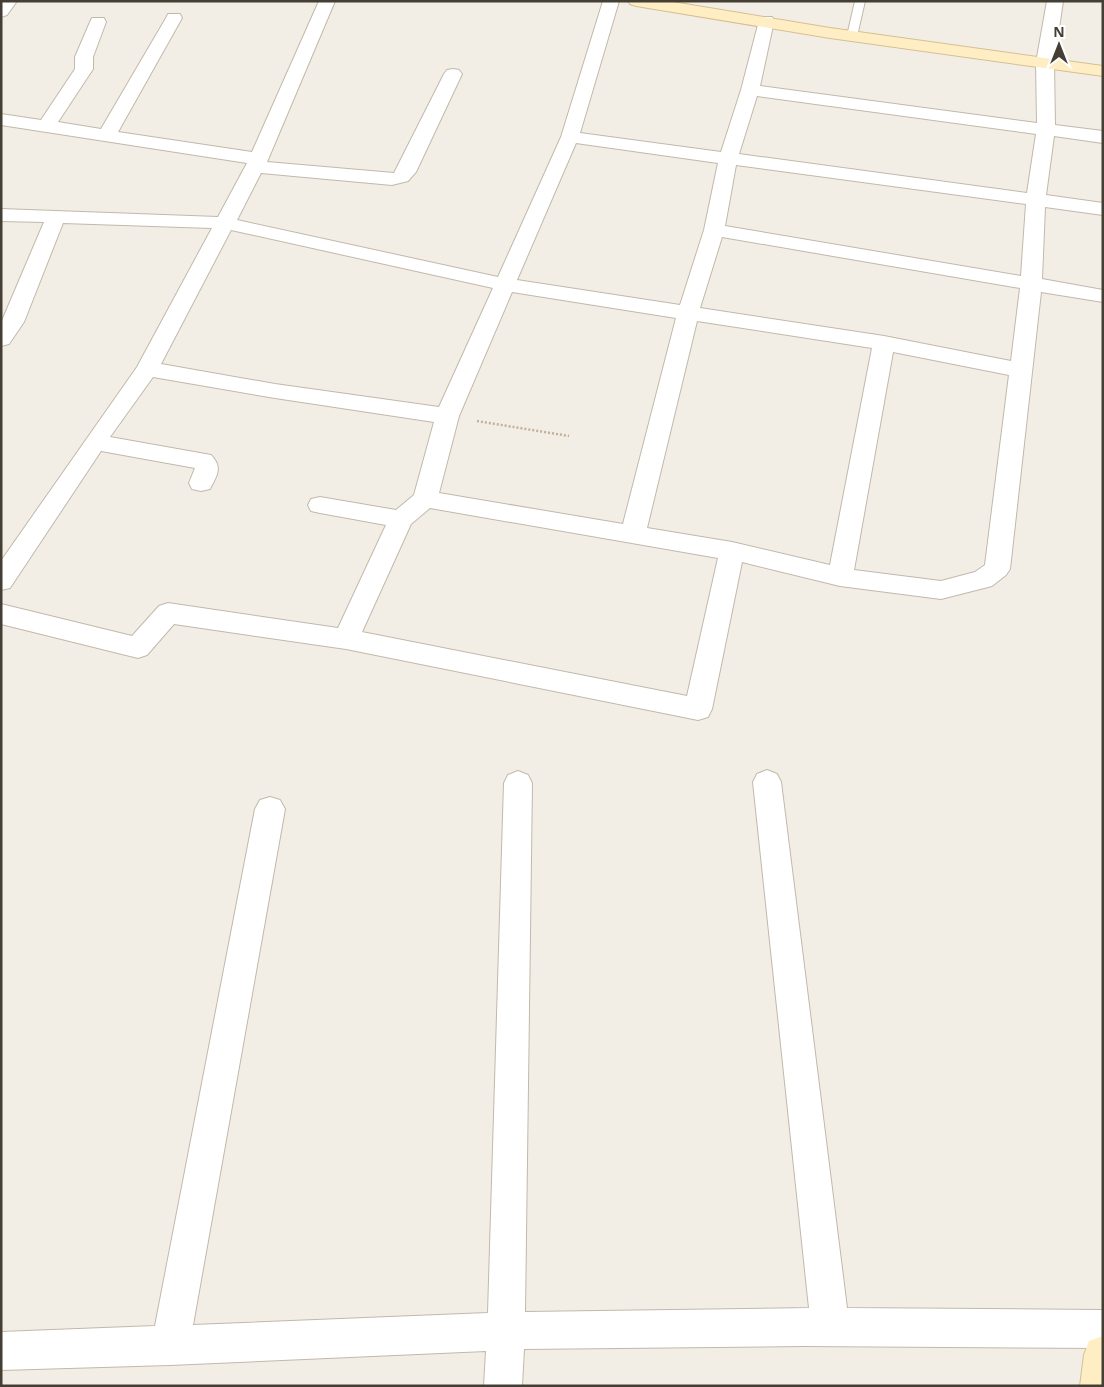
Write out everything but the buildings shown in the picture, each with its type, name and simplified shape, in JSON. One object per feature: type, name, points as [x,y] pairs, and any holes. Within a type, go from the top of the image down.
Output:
[{"type":"main road","points":[[636,1],[852,36],[1103,71]]},
{"type":"main road","points":[[1099,1386],[1103,1355]]},
{"type":"street","points":[[1,12],[9,1]]},
{"type":"street","points":[[1,581],[147,369],[256,163],[327,1]]},
{"type":"street","points":[[346,639],[401,519],[425,499],[447,416],[570,137],[611,1]]},
{"type":"street","points":[[633,534],[688,314],[714,230],[728,158],[750,90],[760,21],[759,1]]},
{"type":"street","points":[[425,499],[732,551],[840,578],[941,590],[983,579],[997,569],[1031,284],[1036,200],[1046,129],[1045,63],[1055,1]]},
{"type":"street","points":[[106,136],[174,18]]},
{"type":"street","points":[[46,126],[84,69],[84,57],[98,22]]},
{"type":"street","points":[[1,119],[256,163],[392,179],[401,177],[406,172],[453,74]]},
{"type":"street","points":[[750,90],[1103,137]]},
{"type":"street","points":[[570,137],[1103,209]]},
{"type":"street","points":[[1,215],[225,223],[506,285],[884,343],[1021,370]]},
{"type":"street","points":[[1,339],[13,322],[56,217]]},
{"type":"street","points":[[714,230],[1103,296]]},
{"type":"street","points":[[840,578],[884,343]]},
{"type":"street","points":[[147,369],[275,391],[447,416]]},
{"type":"street","points":[[95,442],[203,461],[207,465],[207,471],[201,483]]},
{"type":"street","points":[[320,505],[401,519]]},
{"type":"street","points":[[1,614],[138,648],[168,613],[346,639],[698,709],[732,551]]},
{"type":"street","points":[[767,782],[830,1327]]},
{"type":"street","points":[[502,1386],[506,1331],[518,783]]},
{"type":"street","points":[[170,1346],[270,809]]},
{"type":"street","points":[[1,1350],[170,1346],[506,1331],[830,1327],[1103,1328]]},
{"type":"lane","points":[[852,36],[860,1]]},
{"type":"path","points":[[447,416],[569,436]]}]
